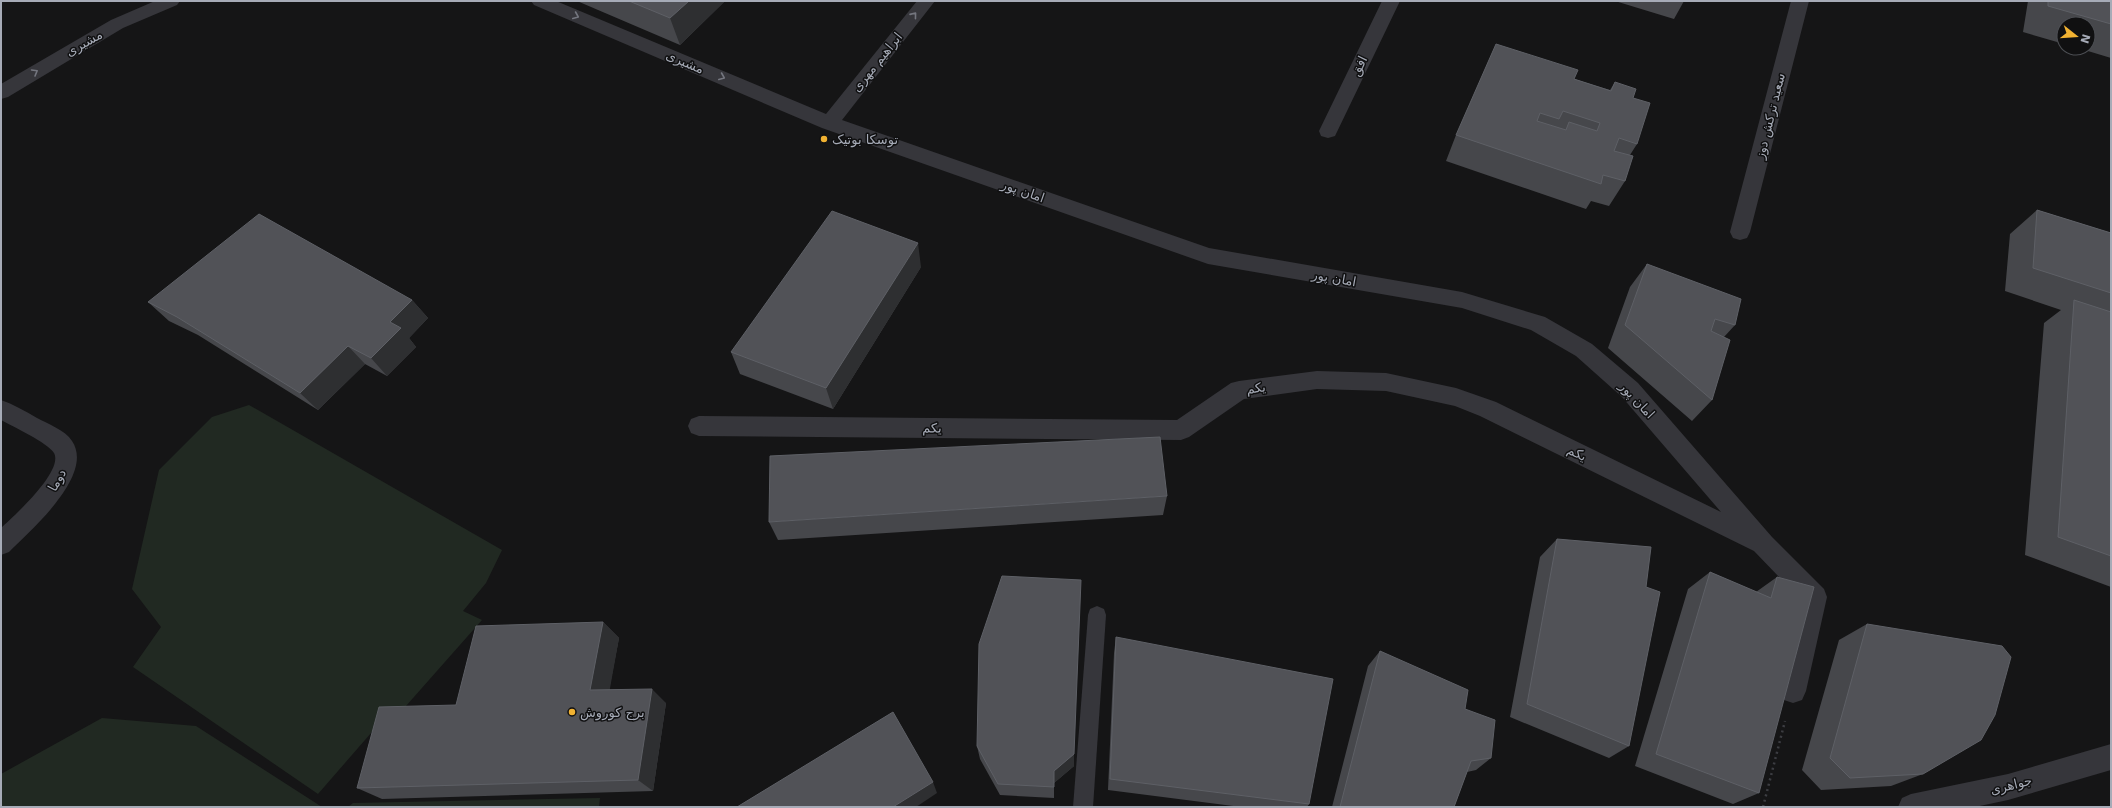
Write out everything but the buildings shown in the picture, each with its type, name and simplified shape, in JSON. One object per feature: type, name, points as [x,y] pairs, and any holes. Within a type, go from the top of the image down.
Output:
[{"type":"street","name":"مشیری","points":[[1,92],[117,24],[171,1]]},
{"type":"street","name":"مشیری","points":[[540,1],[829,122]]},
{"type":"street","name":"ابراهیم مهری","points":[[829,122],[926,1]]},
{"type":"street","name":"افق","points":[[1328,131],[1390,1]]},
{"type":"street","name":"سعید ترکش دوز","points":[[1740,232],[1800,1]]},
{"type":"street","name":"امان پور","points":[[829,122],[1208,256],[1462,300],[1538,323],[1584,350],[1630,390],[1764,545],[1815,597],[1793,691]]},
{"type":"street","name":"یکم","points":[[699,426],[1181,430],[1239,390],[1317,380],[1386,382],[1456,397],[1488,409],[1764,545]]},
{"type":"street","name":"دوما","points":[[1,410],[56,441],[64,449],[66,464],[60,479],[44,501],[1,544]]},
{"type":"street","name":"جواهری","points":[[1911,807],[2008,787],[2111,757]]},
{"type":"lane","points":[[1083,807],[1097,615]]},
{"type":"path","points":[[1764,807],[1793,691]]},
{"type":"shaded area","points":[[249,405],[502,550],[486,583],[463,611],[482,620],[406,706],[378,725],[318,794],[133,667],[161,627],[132,589],[159,470],[212,417]]},
{"type":"shaded area","points":[[102,718],[196,726],[322,807],[1,807],[1,774]]},
{"type":"shaded area","points":[[600,798],[599,807],[348,807],[353,803]]},
{"type":"place","name":"توسکا بوتیک","points":[[824,139]]},
{"type":"place","name":"برج کوروش","points":[[572,712]]}]
